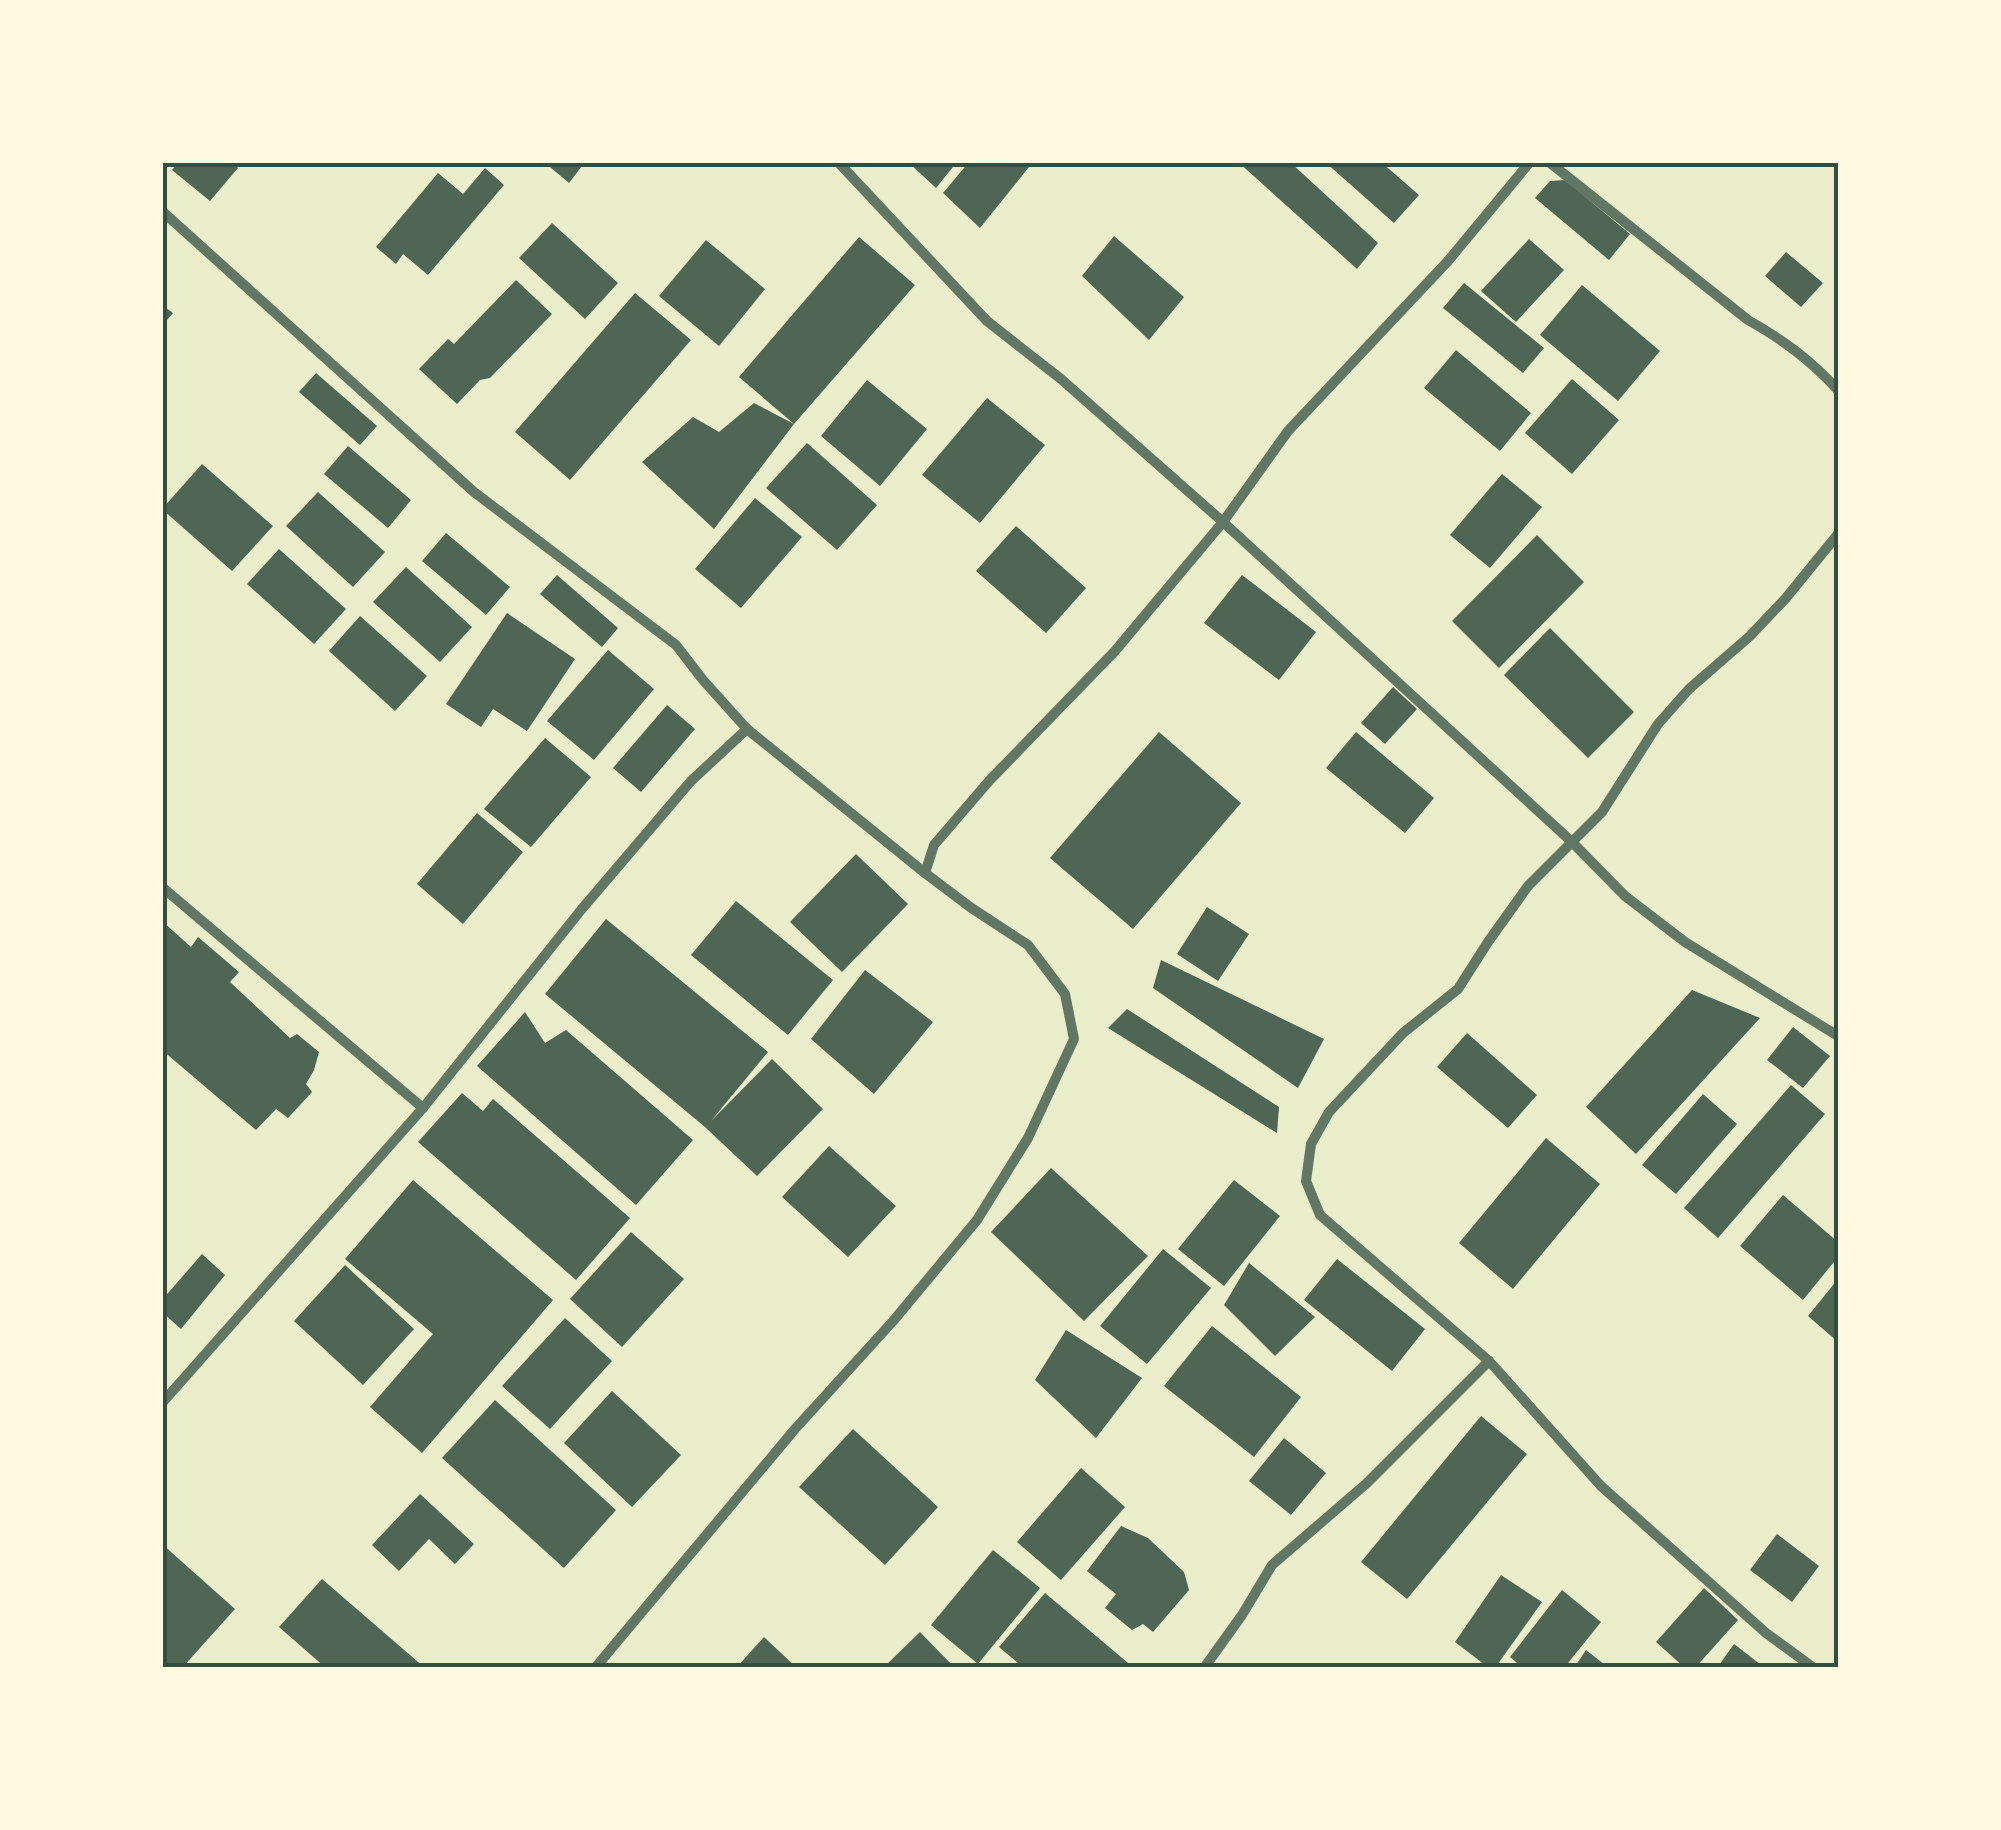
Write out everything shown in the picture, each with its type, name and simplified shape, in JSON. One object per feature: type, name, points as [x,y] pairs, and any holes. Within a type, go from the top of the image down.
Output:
[{"type":"street","points":[[838,162],[987,321],[1060,378],[1223,522],[1572,842],[1625,896],[1685,942],[1838,1036]]},
{"type":"street","points":[[925,872],[934,845],[966,806],[1115,651],[1223,522],[1288,431],[1448,260],[1530,162]]},
{"type":"street","points":[[1550,162],[1748,320],[1783,339],[1838,390]]},
{"type":"street","points":[[162,211],[474,492],[676,645],[747,729],[970,907],[1028,946],[1066,994],[1074,1039],[1028,1138],[977,1220],[894,1320],[795,1428],[594,1668]]},
{"type":"street","points":[[1814,1668],[1766,1633],[1601,1486],[1489,1362],[1320,1215],[1306,1181],[1311,1144],[1329,1112],[1403,1032],[1458,989],[1528,886],[1602,812],[1658,724],[1689,689],[1750,636],[1786,598],[1838,534]]},
{"type":"street","points":[[162,1402],[423,1108],[580,910],[691,781],[747,729]]},
{"type":"street","points":[[162,886],[423,1108]]},
{"type":"street","points":[[1204,1668],[1242,1616],[1272,1565],[1367,1483],[1489,1362]]},
{"type":"building","points":[[178,162],[232,162],[238,168],[210,201],[172,170]]},
{"type":"building","points":[[544,162],[585,162],[569,183]]},
{"type":"building","points":[[908,162],[957,162],[936,188]]},
{"type":"building","points":[[969,162],[1033,162],[980,228],[943,193]]},
{"type":"building","points":[[1238,162],[1290,162],[1378,243],[1357,269]]},
{"type":"building","points":[[1325,162],[1381,162],[1419,195],[1394,223]]},
{"type":"building","points":[[485,168],[504,185],[428,275],[403,254],[396,264],[376,247],[438,173],[463,194]]},
{"type":"building","points":[[1565,180],[1630,234],[1609,260],[1535,198],[1550,181]]},
{"type":"building","points":[[552,223],[618,283],[585,319],[519,258]]},
{"type":"building","points":[[1114,236],[1184,297],[1149,340],[1082,276]]},
{"type":"building","points":[[859,237],[915,285],[794,424],[739,377]]},
{"type":"building","points":[[1529,239],[1564,270],[1516,322],[1481,291]]},
{"type":"building","points":[[706,240],[765,289],[719,346],[659,296]]},
{"type":"building","points":[[1786,252],[1823,283],[1801,307],[1765,276]]},
{"type":"building","points":[[516,280],[552,314],[490,378],[480,380],[457,404],[419,369],[448,339],[454,344]]},
{"type":"building","points":[[1464,283],[1544,348],[1523,373],[1443,308]]},
{"type":"building","points":[[1582,285],[1660,351],[1618,401],[1540,335]]},
{"type":"building","points":[[635,293],[691,340],[570,480],[515,432]]},
{"type":"building","points":[[162,305],[173,313],[162,326]]},
{"type":"building","points":[[1456,350],[1531,413],[1500,451],[1424,388]]},
{"type":"building","points":[[316,373],[377,426],[360,445],[299,392]]},
{"type":"building","points":[[1572,379],[1619,420],[1572,474],[1525,433]]},
{"type":"building","points":[[867,380],[927,429],[880,486],[821,436]]},
{"type":"building","points":[[987,398],[1045,445],[980,523],[922,475]]},
{"type":"building","points":[[754,403],[794,424],[714,529],[642,462],[693,417],[719,432]]},
{"type":"building","points":[[807,443],[877,505],[837,550],[766,488]]},
{"type":"building","points":[[348,446],[411,500],[388,528],[324,474]]},
{"type":"building","points":[[202,464],[273,526],[232,571],[162,509]]},
{"type":"building","points":[[1502,474],[1542,507],[1490,568],[1450,535]]},
{"type":"building","points":[[318,492],[385,552],[353,587],[286,526]]},
{"type":"building","points":[[755,498],[802,537],[741,608],[695,569]]},
{"type":"building","points":[[1016,526],[1086,588],[1046,633],[976,571]]},
{"type":"building","points":[[446,533],[510,587],[486,615],[422,561]]},
{"type":"building","points":[[1537,535],[1584,582],[1499,668],[1452,621]]},
{"type":"building","points":[[279,549],[346,609],[314,644],[247,584]]},
{"type":"building","points":[[406,567],[472,627],[440,662],[373,602]]},
{"type":"building","points":[[557,575],[618,628],[602,647],[540,594]]},
{"type":"building","points":[[1242,575],[1316,632],[1279,680],[1204,623]]},
{"type":"building","points":[[507,613],[575,659],[527,731],[493,709],[481,727],[446,704]]},
{"type":"building","points":[[360,616],[427,676],[395,711],[329,651]]},
{"type":"building","points":[[1550,628],[1634,712],[1588,758],[1504,675]]},
{"type":"building","points":[[608,650],[654,689],[594,760],[547,721]]},
{"type":"building","points":[[1393,687],[1417,709],[1385,744],[1361,723]]},
{"type":"building","points":[[667,705],[695,729],[641,792],[613,768]]},
{"type":"building","points":[[1159,732],[1241,803],[1133,929],[1050,858]]},
{"type":"building","points":[[1356,732],[1434,798],[1405,833],[1326,768]]},
{"type":"building","points":[[545,738],[591,777],[531,847],[484,809]]},
{"type":"building","points":[[477,813],[523,852],[463,924],[417,884]]},
{"type":"building","points":[[856,854],[908,904],[842,972],[790,922]]},
{"type":"building","points":[[736,901],[833,980],[788,1035],[691,955]]},
{"type":"building","points":[[1207,907],[1249,934],[1218,981],[1177,954]]},
{"type":"building","points":[[606,919],[768,1052],[711,1121],[772,1059],[823,1109],[757,1176],[705,1127],[545,994]]},
{"type":"building","points":[[162,921],[191,947],[198,937],[239,972],[230,982],[290,1038],[297,1034],[319,1052],[306,1084],[312,1092],[288,1118],[276,1109],[256,1130],[162,1050]]},
{"type":"building","points":[[1161,960],[1324,1039],[1298,1088],[1153,988]]},
{"type":"building","points":[[865,970],[933,1022],[874,1094],[811,1039]]},
{"type":"building","points":[[1692,990],[1760,1018],[1636,1154],[1586,1107]]},
{"type":"building","points":[[1127,1009],[1279,1107],[1277,1133],[1108,1028]]},
{"type":"building","points":[[525,1012],[545,1043],[566,1030],[693,1140],[636,1205],[477,1066]]},
{"type":"building","points":[[1793,1027],[1830,1056],[1803,1088],[1767,1060]]},
{"type":"building","points":[[1467,1033],[1537,1095],[1508,1128],[1437,1067]]},
{"type":"building","points":[[1791,1085],[1825,1114],[1718,1238],[1684,1208]]},
{"type":"building","points":[[462,1093],[483,1111],[493,1099],[630,1218],[576,1280],[418,1142]]},
{"type":"building","points":[[1703,1094],[1737,1124],[1676,1194],[1642,1165]]},
{"type":"building","points":[[1546,1138],[1600,1184],[1513,1289],[1459,1243]]},
{"type":"building","points":[[829,1146],[896,1206],[848,1257],[782,1197]]},
{"type":"building","points":[[1051,1168],[1148,1256],[1084,1321],[991,1232]]},
{"type":"building","points":[[413,1180],[553,1300],[422,1453],[370,1407],[433,1334],[345,1259]]},
{"type":"building","points":[[1234,1180],[1280,1216],[1224,1286],[1178,1249]]},
{"type":"building","points":[[1783,1195],[1838,1242],[1838,1257],[1803,1300],[1740,1246]]},
{"type":"building","points":[[631,1232],[684,1279],[622,1347],[570,1299]]},
{"type":"building","points":[[1163,1249],[1211,1288],[1147,1364],[1100,1326]]},
{"type":"building","points":[[202,1254],[225,1275],[181,1329],[162,1312],[162,1300]]},
{"type":"building","points":[[1337,1259],[1425,1329],[1392,1371],[1304,1300]]},
{"type":"building","points":[[1249,1263],[1315,1317],[1275,1356],[1224,1305]]},
{"type":"building","points":[[345,1265],[414,1329],[363,1385],[294,1321]]},
{"type":"building","points":[[1838,1279],[1838,1342],[1808,1316]]},
{"type":"building","points":[[565,1318],[612,1361],[550,1429],[502,1386]]},
{"type":"building","points":[[1212,1326],[1301,1397],[1254,1457],[1164,1386]]},
{"type":"building","points":[[1066,1330],[1142,1378],[1096,1438],[1035,1380]]},
{"type":"building","points":[[612,1391],[681,1455],[632,1507],[564,1443]]},
{"type":"building","points":[[495,1400],[616,1510],[564,1568],[442,1458]]},
{"type":"building","points":[[1481,1416],[1527,1454],[1407,1599],[1361,1562]]},
{"type":"building","points":[[853,1429],[938,1507],[885,1565],[799,1487]]},
{"type":"building","points":[[1284,1438],[1326,1473],[1291,1515],[1249,1481]]},
{"type":"building","points":[[1081,1468],[1125,1507],[1061,1580],[1017,1542]]},
{"type":"building","points":[[420,1494],[474,1544],[455,1564],[429,1539],[399,1571],[372,1545]]},
{"type":"building","points":[[1121,1526],[1148,1538],[1184,1572],[1189,1590],[1153,1632],[1143,1624],[1132,1630],[1105,1608],[1116,1594],[1087,1571]]},
{"type":"building","points":[[1777,1534],[1819,1566],[1792,1602],[1750,1570]]},
{"type":"building","points":[[162,1544],[235,1609],[182,1668],[162,1668]]},
{"type":"building","points":[[993,1550],[1040,1588],[978,1664],[931,1625]]},
{"type":"building","points":[[1501,1575],[1542,1602],[1495,1668],[1489,1668],[1455,1642]]},
{"type":"building","points":[[322,1579],[425,1668],[326,1668],[279,1627]]},
{"type":"building","points":[[1704,1588],[1738,1620],[1695,1668],[1685,1668],[1656,1642]]},
{"type":"building","points":[[1562,1590],[1601,1622],[1564,1668],[1523,1668],[1510,1657]]},
{"type":"building","points":[[1045,1593],[1134,1668],[1024,1668],[999,1647]]},
{"type":"building","points":[[920,1632],[955,1668],[883,1668]]},
{"type":"building","points":[[764,1637],[797,1668],[736,1668]]},
{"type":"building","points":[[1734,1644],[1765,1668],[1717,1668]]},
{"type":"building","points":[[1586,1650],[1609,1668],[1574,1668]]}]
